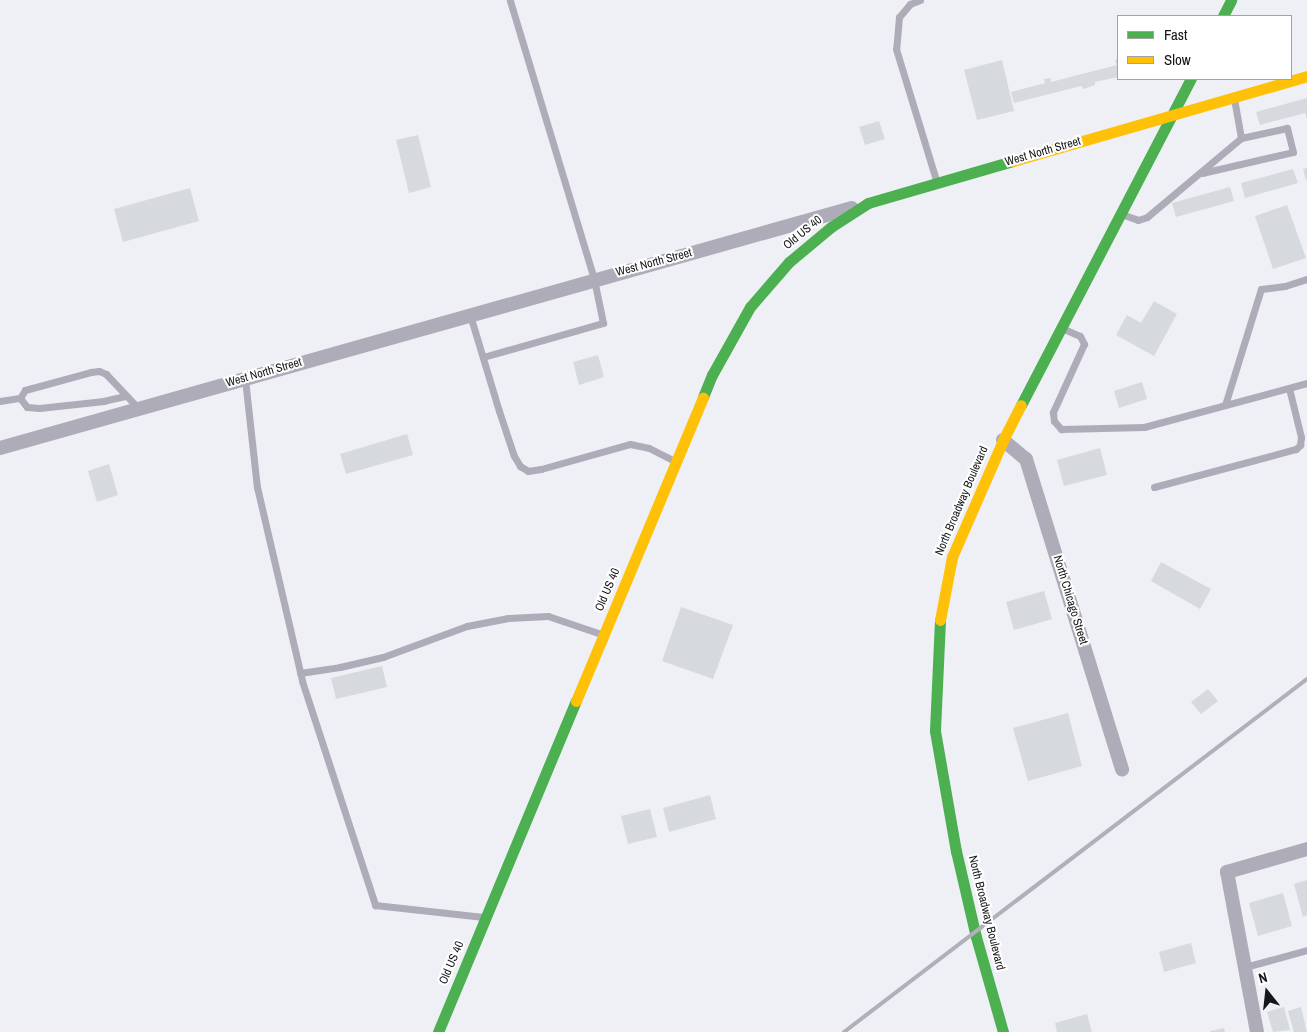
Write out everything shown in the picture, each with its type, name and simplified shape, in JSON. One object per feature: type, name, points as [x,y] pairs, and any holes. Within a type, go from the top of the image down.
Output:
[{"type":"street","points":[[1224,15],[1231,0]]},
{"type":"street","name":"West North Street","points":[[0,448],[594,279],[868,204],[1307,76]]},
{"type":"street","name":"North Broadway Boulevard","points":[[1003,1032],[976,937],[956,851],[935,731],[938,630],[952,557],[1003,440],[1190,80]]},
{"type":"street","name":"Old US 40","points":[[438,1032],[712,375],[750,307],[789,262],[831,227],[868,204]]},
{"type":"street","name":"North Chicago Street","points":[[1003,440],[1026,459],[1122,770]]},
{"type":"street","points":[[1257,1032],[1227,872],[1307,849]]},
{"type":"lane","points":[[483,357],[603,323],[594,279],[510,0]]},
{"type":"lane","points":[[920,0],[910,4],[899,17],[896,49],[906,87],[937,183]]},
{"type":"lane","points":[[1233,97],[1241,138]]},
{"type":"lane","points":[[1120,214],[1138,220],[1147,217],[1241,138],[1287,128],[1293,152],[1199,174]]},
{"type":"lane","points":[[1225,405],[1261,289],[1286,286],[1307,279]]},
{"type":"lane","points":[[470,315],[514,456],[520,466],[528,471],[630,444],[649,448],[676,462]]},
{"type":"lane","points":[[1061,328],[1080,336],[1084,344],[1053,412],[1054,421],[1061,429],[1144,427],[1307,383]]},
{"type":"lane","points":[[20,398],[25,390],[91,372],[106,374],[139,409]]},
{"type":"lane","points":[[245,379],[257,487],[300,673],[375,905],[486,917]]},
{"type":"lane","points":[[1154,487],[1296,449],[1300,445],[1301,437],[1289,388]]},
{"type":"lane","points":[[20,398],[27,407],[38,408],[104,401],[125,396]]},
{"type":"lane","points":[[0,400],[20,398]]},
{"type":"lane","points":[[300,673],[340,667],[383,657],[467,626],[508,618],[548,616],[604,635]]},
{"type":"lane","points":[[1245,967],[1307,950]]},
{"type":"building","points":[[1002,60],[1014,111],[977,120],[964,70]]},
{"type":"building","points":[[1117,65],[1117,77],[1095,82],[1095,85],[1084,89],[1081,86],[1014,103],[1011,92],[1045,83],[1044,79],[1051,78],[1051,82]]},
{"type":"building","points":[[1307,98],[1307,119],[1305,113],[1260,125],[1256,112]]},
{"type":"building","points":[[879,121],[885,139],[865,145],[859,127]]},
{"type":"building","points":[[418,135],[431,187],[409,193],[396,140]]},
{"type":"building","points":[[1307,168],[1307,180],[1306,180],[1303,169]]},
{"type":"building","points":[[1293,169],[1298,183],[1245,198],[1241,183]]},
{"type":"building","points":[[1230,187],[1234,201],[1176,217],[1172,203]]},
{"type":"building","points":[[190,188],[199,221],[123,242],[114,209]]},
{"type":"building","points":[[1287,205],[1306,258],[1273,269],[1255,216]]},
{"type":"building","points":[[1154,301],[1177,314],[1154,356],[1116,335],[1127,315],[1141,323]]},
{"type":"building","points":[[598,355],[604,377],[579,385],[573,362]]},
{"type":"building","points":[[1142,382],[1147,399],[1119,408],[1114,391]]},
{"type":"building","points":[[407,434],[413,455],[346,474],[340,454]]},
{"type":"building","points":[[1100,448],[1107,475],[1064,486],[1057,460]]},
{"type":"building","points":[[109,464],[118,495],[97,502],[88,471]]},
{"type":"building","points":[[1161,562],[1211,589],[1200,609],[1151,581]]},
{"type":"building","points":[[1044,591],[1052,619],[1014,630],[1006,602]]},
{"type":"building","points":[[681,607],[733,625],[713,679],[662,661]]},
{"type":"building","points":[[382,666],[387,687],[336,699],[331,678]]},
{"type":"building","points":[[1208,689],[1218,701],[1201,714],[1191,702]]},
{"type":"building","points":[[1068,713],[1082,766],[1028,781],[1013,728]]},
{"type":"building","points":[[710,795],[716,819],[669,832],[663,808]]},
{"type":"building","points":[[650,809],[657,837],[628,844],[621,816]]},
{"type":"building","points":[[1307,880],[1307,915],[1303,917],[1294,884]]},
{"type":"building","points":[[1283,893],[1292,926],[1258,936],[1249,903]]},
{"type":"building","points":[[1191,943],[1196,963],[1164,972],[1159,952]]},
{"type":"building","points":[[1284,1007],[1290,1030],[1273,1032],[1267,1012]]},
{"type":"building","points":[[1301,1007],[1307,1032],[1294,1032],[1288,1011]]},
{"type":"building","points":[[1087,1014],[1092,1032],[1057,1032],[1055,1023]]},
{"type":"building","points":[[1224,1028],[1225,1032],[1210,1032],[1210,1031]]},
{"type":"railway","points":[[844,1032],[1307,679]]},
{"type":"traffic: fast","points":[[1224,15],[1231,0]]},
{"type":"traffic: fast","points":[[1021,405],[1190,80]]},
{"type":"traffic: fast","points":[[703,397],[712,375],[750,307],[789,262],[831,227],[868,203],[1013,161]]},
{"type":"traffic: fast","points":[[940,620],[935,731],[956,851],[976,937],[1003,1032]]},
{"type":"traffic: fast","points":[[438,1032],[576,701]]},
{"type":"traffic: slow","points":[[1013,161],[1307,76]]},
{"type":"traffic: slow","points":[[576,701],[703,397]]},
{"type":"traffic: slow","points":[[940,620],[952,557],[1003,440],[1021,405]]}]
